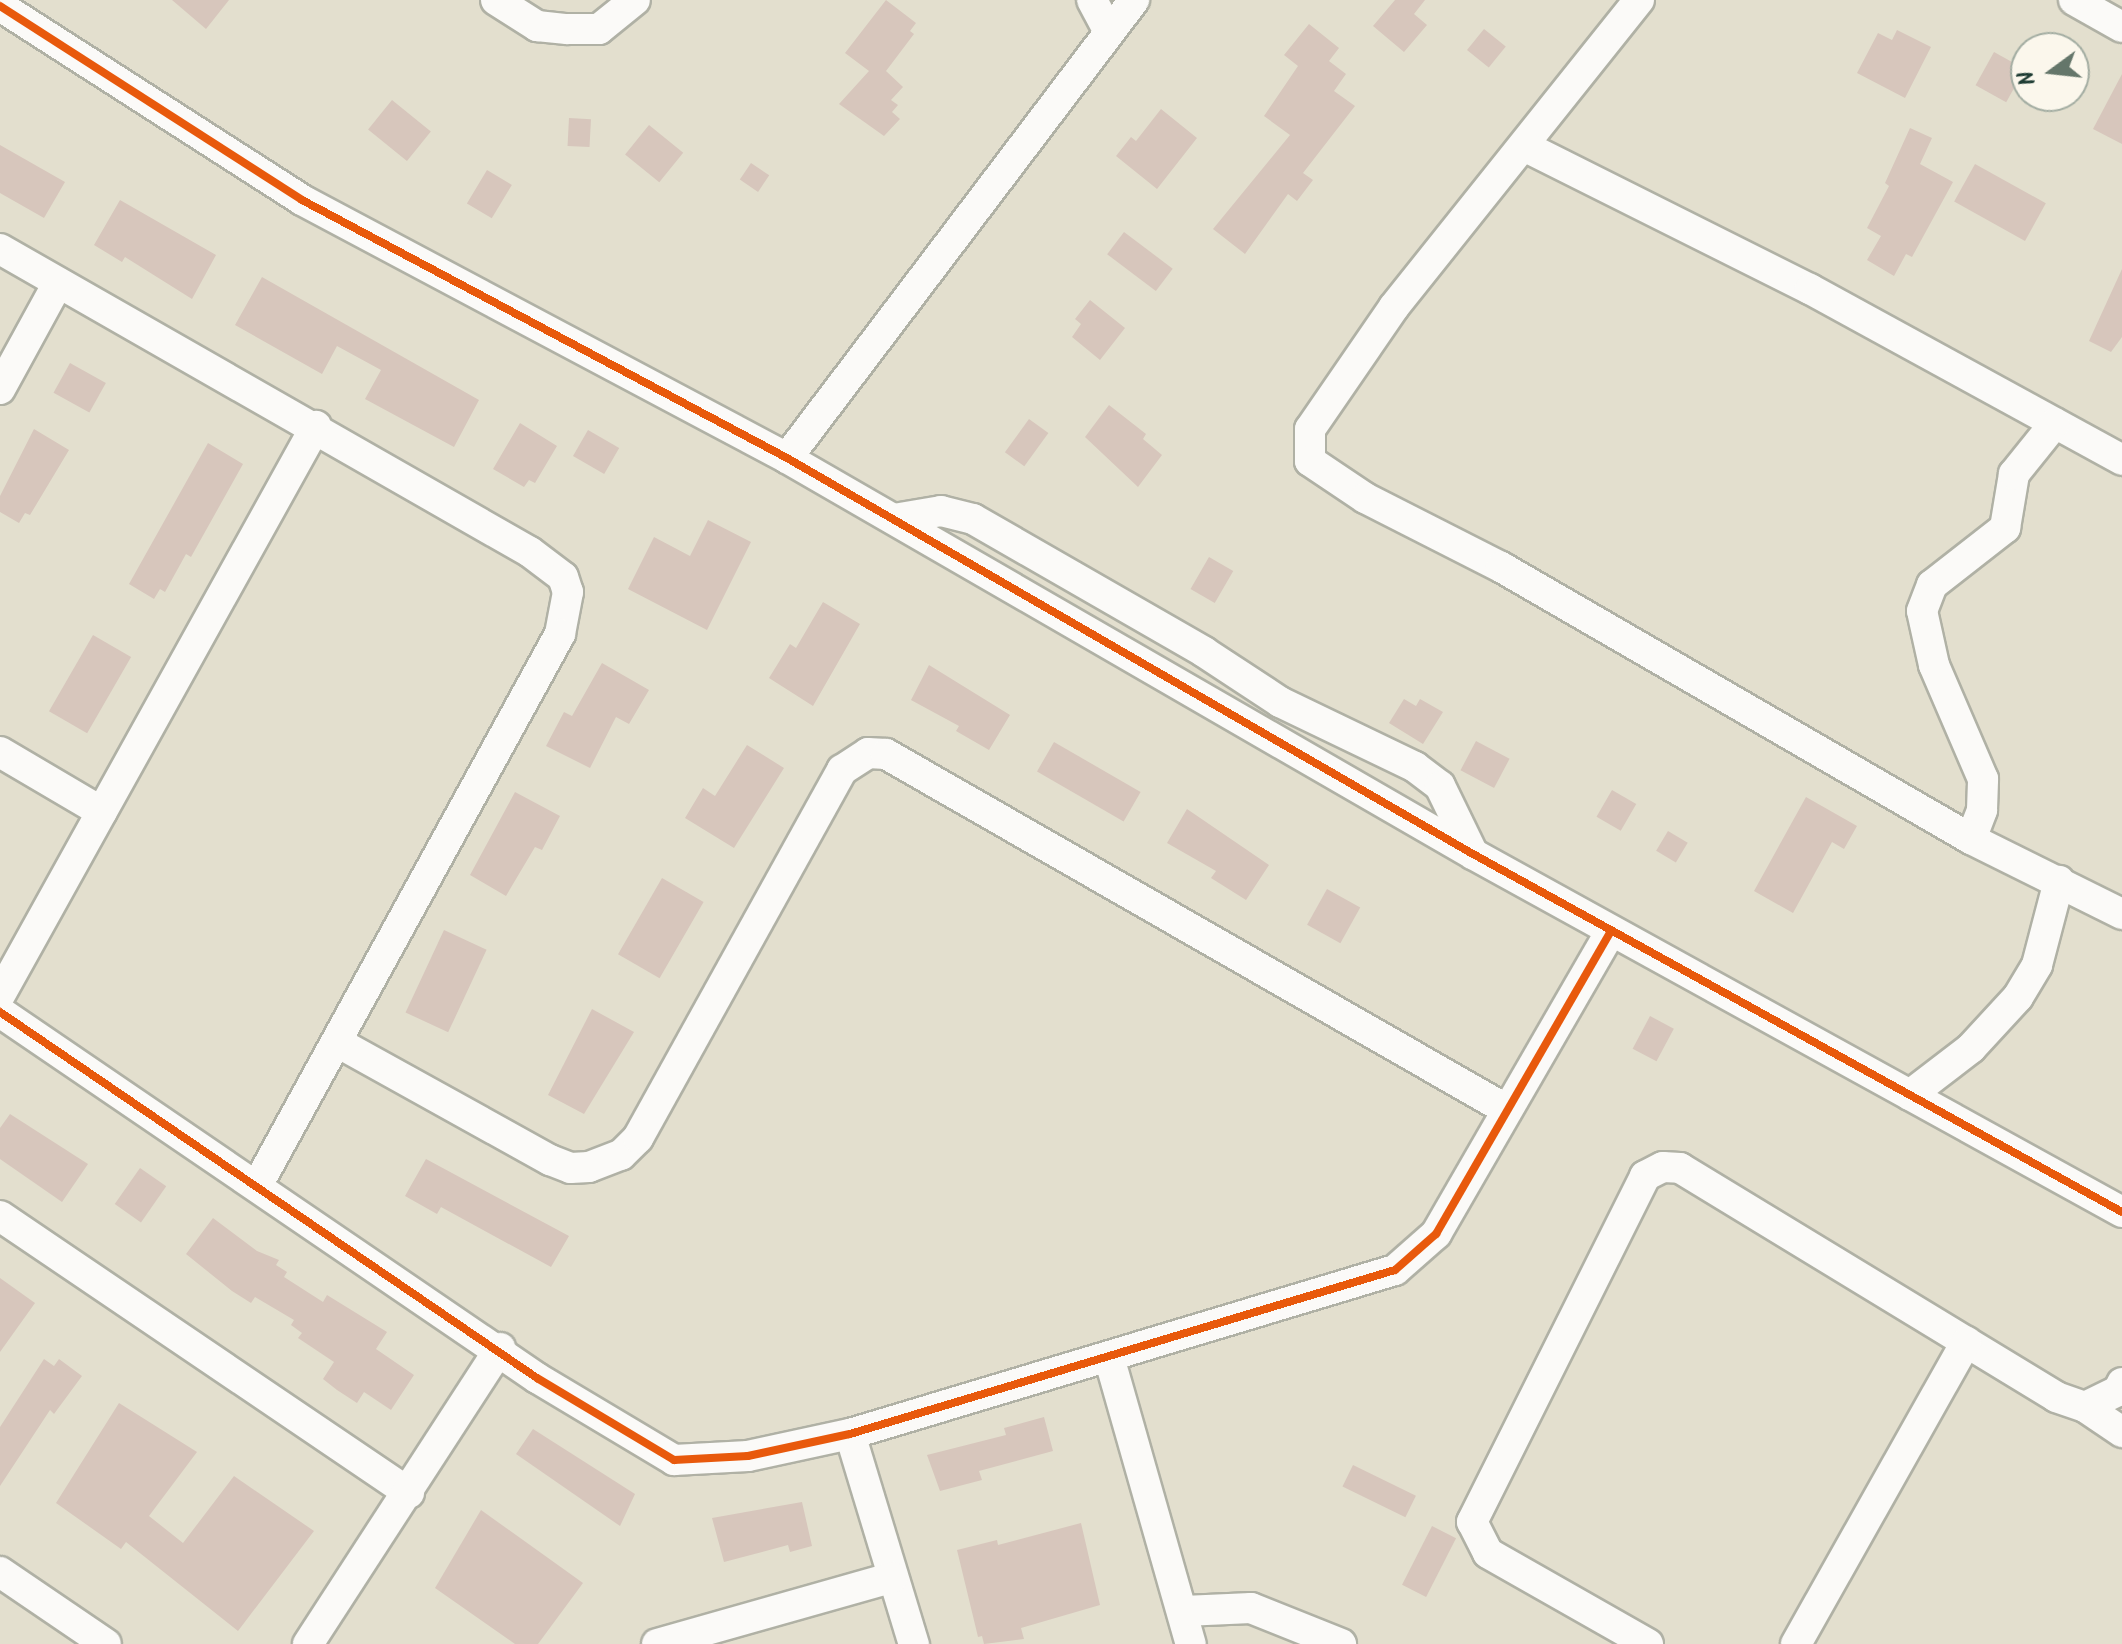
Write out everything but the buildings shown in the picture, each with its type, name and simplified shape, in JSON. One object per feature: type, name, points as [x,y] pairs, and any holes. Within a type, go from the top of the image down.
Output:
[{"type":"street","points":[[496,0],[537,26],[599,29],[635,0]]},
{"type":"street","points":[[1092,0],[1109,32]]},
{"type":"street","points":[[787,458],[1134,0]]},
{"type":"street","points":[[1639,0],[1526,147],[1394,307],[1318,417],[1306,443],[1310,461],[1365,498],[1501,567],[1971,839],[2122,914]]},
{"type":"street","points":[[2074,0],[2122,27]]},
{"type":"street","points":[[0,6],[302,200],[787,458],[1473,854],[2122,1212]]},
{"type":"street","points":[[1526,147],[1810,289],[2122,460]]},
{"type":"street","points":[[0,249],[316,426],[530,552],[563,577],[568,592],[560,634],[258,1184]]},
{"type":"street","points":[[0,389],[58,283]]},
{"type":"street","points":[[1971,839],[1982,810],[1983,779],[1934,665],[1922,611],[1932,585],[2005,528],[2014,474],[2055,423]]},
{"type":"street","points":[[0,995],[316,426]]},
{"type":"street","points":[[894,519],[941,511],[973,519],[1120,603],[1280,702],[1415,767],[1440,786],[1473,854]]},
{"type":"street","points":[[1097,637],[1120,603]]},
{"type":"street","points":[[0,752],[102,812]]},
{"type":"street","points":[[337,1042],[550,1160],[580,1168],[621,1155],[638,1138],[842,770],[868,753],[886,754],[1507,1110]]},
{"type":"street","points":[[1910,1095],[1971,1048],[2018,997],[2037,965],[2059,881]]},
{"type":"street","points":[[0,1012],[500,1348],[537,1378],[674,1460],[748,1456],[850,1434],[1395,1270],[1436,1234],[1611,931]]},
{"type":"street","points":[[1648,1644],[1488,1553],[1472,1522],[1645,1176],[1663,1167],[1680,1168],[2056,1397],[2085,1407],[2122,1432]]},
{"type":"street","points":[[0,1216],[409,1493]]},
{"type":"street","points":[[1796,1644],[1966,1342]]},
{"type":"street","points":[[308,1644],[409,1493],[500,1348]]},
{"type":"street","points":[[1109,1357],[1191,1644]]},
{"type":"street","points":[[2085,1407],[2118,1391],[2122,1383]]},
{"type":"street","points":[[850,1434],[914,1644]]},
{"type":"street","points":[[0,1572],[106,1644]]},
{"type":"street","points":[[657,1644],[893,1577]]},
{"type":"street","points":[[1184,1611],[1251,1608],[1341,1644]]},
{"type":"cycle path","points":[[0,6],[302,200],[787,458],[1473,854],[2122,1212]]},
{"type":"cycle path","points":[[0,1012],[537,1378],[674,1460],[748,1456],[850,1434],[1395,1270],[1436,1234],[1611,931]]}]
